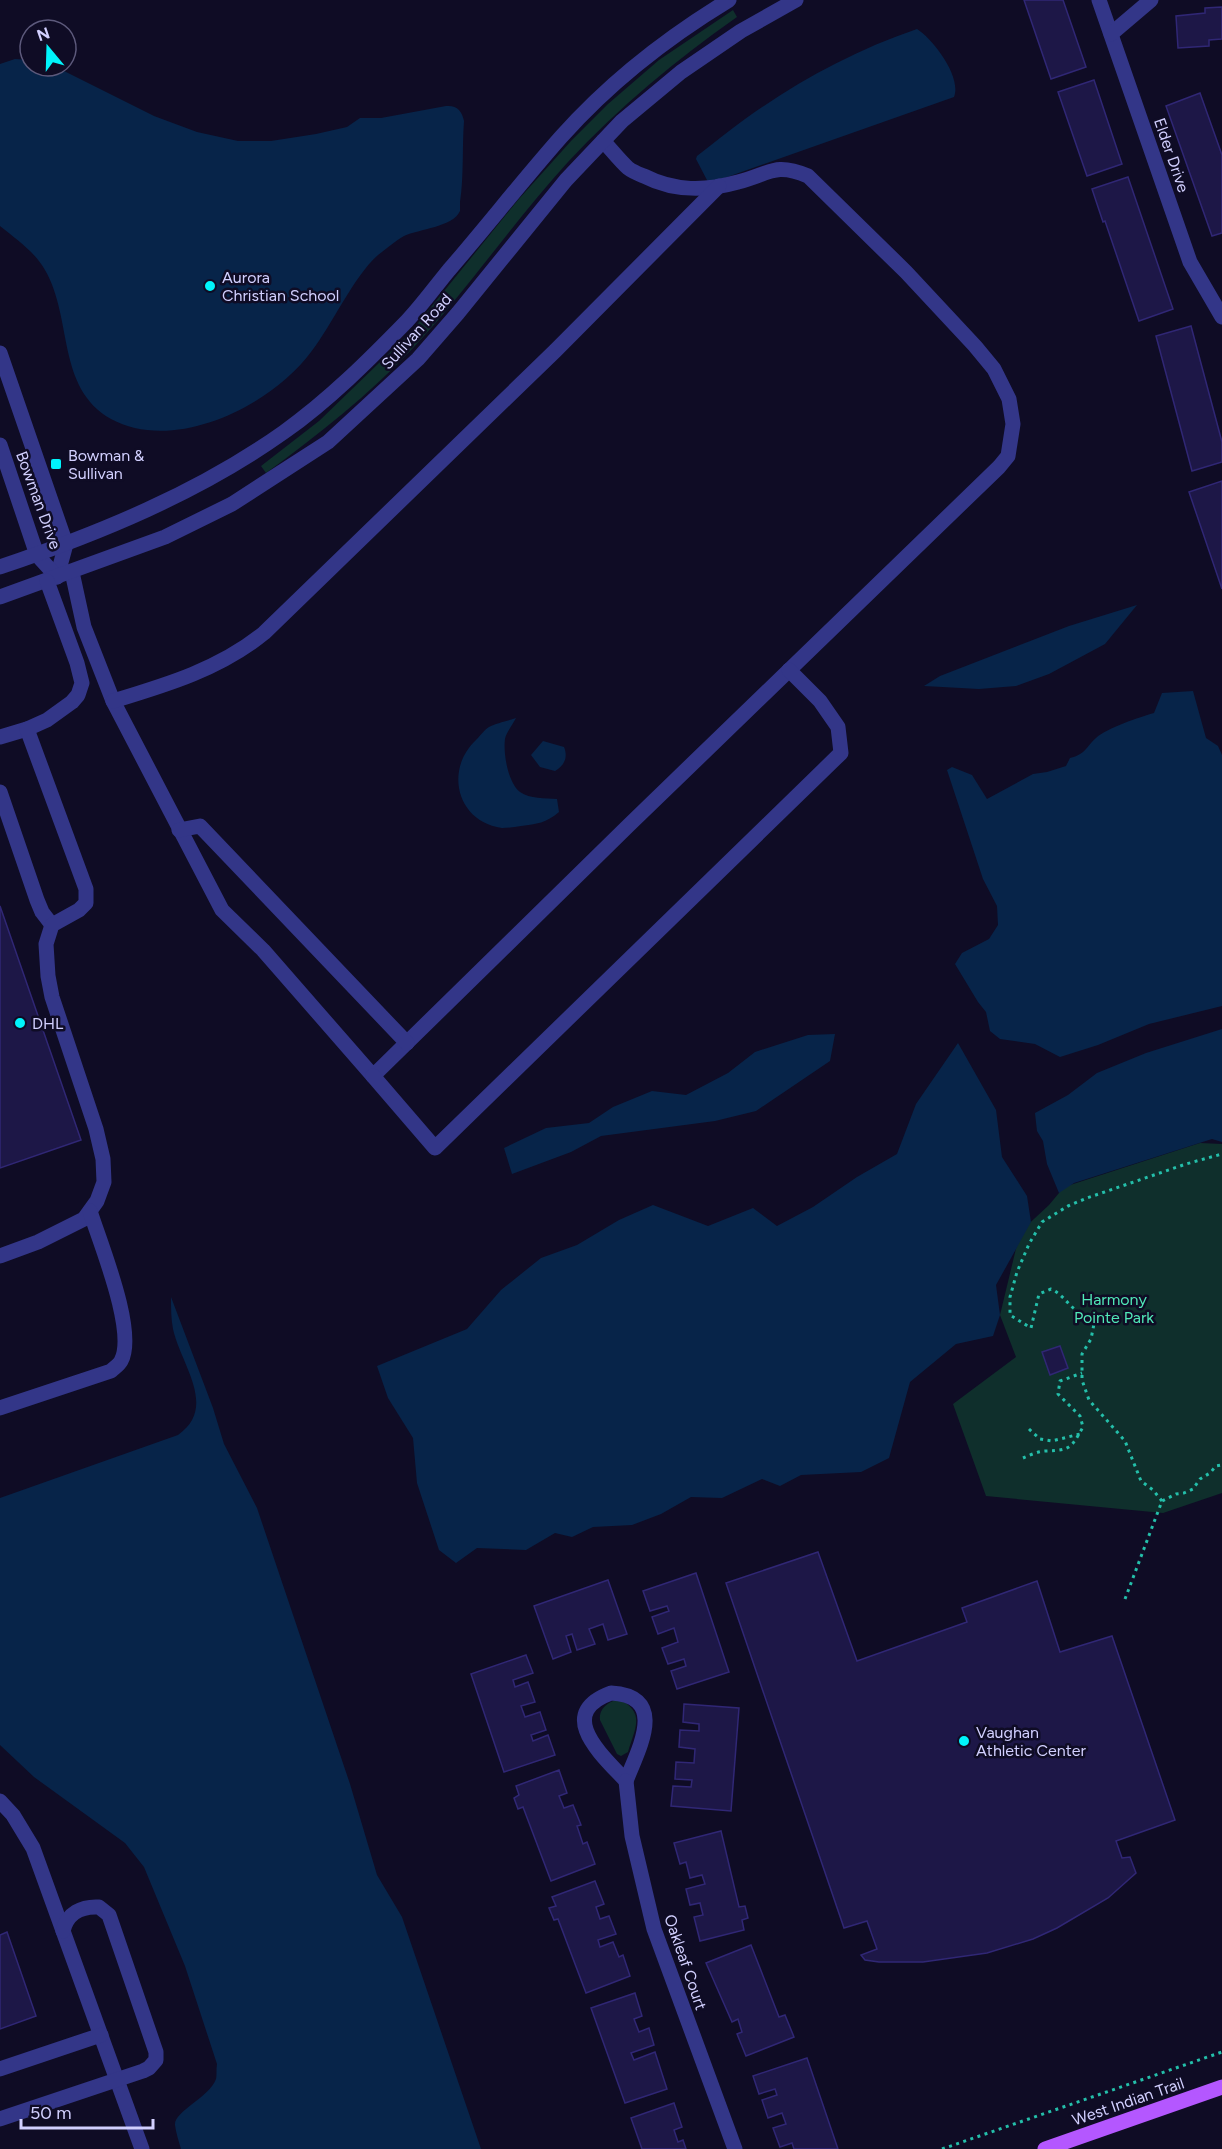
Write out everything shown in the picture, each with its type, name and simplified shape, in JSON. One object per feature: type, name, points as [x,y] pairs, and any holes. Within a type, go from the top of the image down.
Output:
[{"type":"main road","name":"West Indian Trail","points":[[1045,2149],[1222,2087]]},
{"type":"street","name":"Sullivan Road","points":[[0,567],[66,544],[163,503],[231,467],[286,431],[332,394],[408,320],[563,135],[629,71],[699,18],[729,0]]},
{"type":"street","name":"Sullivan Road","points":[[0,597],[165,537],[232,504],[328,442],[418,359],[566,180],[622,121],[681,72],[741,31],[796,0]]},
{"type":"street","name":"Elder Drive","points":[[1099,0],[1190,262],[1222,317]]},
{"type":"street","points":[[1111,34],[1151,0]]},
{"type":"street","points":[[373,1076],[1008,456],[1013,424],[1009,399],[994,369],[906,272],[808,176],[792,170],[771,170],[740,182],[706,189],[677,189],[629,169],[603,141]]},
{"type":"street","points":[[113,701],[161,687],[230,658],[264,633],[555,351],[719,186]]},
{"type":"street","name":"Bowman Drive","points":[[0,353],[66,544],[52,579]]},
{"type":"street","name":"Bowman Drive","points":[[0,445],[36,555],[52,579]]},
{"type":"street","points":[[72,572],[84,627],[113,701],[222,910],[263,950],[435,1148],[840,753],[838,727],[820,701],[789,670]]},
{"type":"street","points":[[0,737],[47,720],[72,702],[78,695],[82,683],[52,579]]},
{"type":"street","points":[[82,683],[103,677]]},
{"type":"street","points":[[0,1256],[47,1238],[84,1219],[97,1201],[104,1182],[103,1159],[96,1129],[50,987],[46,944],[52,925],[79,910],[86,903],[86,889],[27,729]]},
{"type":"street","points":[[0,792],[37,900],[42,912],[52,925]]},
{"type":"street","points":[[179,830],[200,826],[407,1043]]},
{"type":"street","points":[[0,1408],[111,1371],[121,1361],[126,1342],[124,1317],[90,1211]]},
{"type":"street","name":"Oakleaf Court","points":[[626,1781],[589,1740],[585,1729],[585,1716],[590,1705],[599,1697],[611,1693],[623,1694],[634,1699],[643,1709],[646,1720],[645,1733],[626,1781],[632,1836],[654,1929],[735,2149]]},
{"type":"street","points":[[0,1801],[13,1815],[33,1848],[142,2149]]},
{"type":"street","points":[[0,2119],[149,2068],[156,2060],[157,2056],[109,1915],[99,1907],[83,1908],[70,1916],[63,1931]]},
{"type":"street","points":[[0,2069],[101,2035]]},
{"type":"path","points":[[1162,1501],[1142,1481],[1125,1441],[1106,1416],[1089,1400],[1082,1380],[1082,1354],[1091,1339],[1095,1324],[1088,1315],[1078,1311],[1062,1294],[1051,1289],[1039,1294],[1031,1328],[1010,1315],[1010,1297],[1017,1272],[1042,1222],[1068,1206],[1087,1198],[1222,1154]]},
{"type":"path","points":[[1023,1458],[1044,1451],[1066,1450],[1080,1434],[1083,1427],[1080,1416],[1059,1394],[1060,1381],[1082,1373]]},
{"type":"path","points":[[1029,1429],[1040,1439],[1052,1441],[1080,1434]]},
{"type":"path","points":[[1125,1599],[1162,1501],[1193,1489],[1200,1479],[1216,1466],[1222,1465]]},
{"type":"path","points":[[942,2149],[1222,2052]]},
{"type":"green space","points":[[733,10],[737,17],[649,85],[607,122],[568,162],[454,302],[397,365],[343,414],[266,473],[261,466],[319,421],[410,333],[518,200],[608,104],[659,60]]},
{"type":"green space","name":"Harmony Pointe Park","points":[[1200,1143],[1222,1144],[1222,1493],[1163,1513],[986,1496],[953,1404],[1016,1357],[1000,1315],[1020,1232],[1049,1205],[1064,1187]]},
{"type":"green space","points":[[619,1699],[633,1710],[636,1716],[628,1752],[621,1756],[617,1754],[600,1720],[605,1706]]},
{"type":"water","points":[[917,29],[931,41],[945,59],[954,79],[954,97],[708,182],[696,159],[697,156],[739,124],[765,105],[828,68],[871,47]]},
{"type":"water","points":[[18,59],[18,78],[78,78],[154,116],[197,132],[238,141],[271,141],[316,134],[347,127],[360,118],[381,118],[446,106],[453,107],[462,114],[464,121],[460,211],[450,221],[404,236],[378,255],[360,275],[311,352],[294,372],[272,390],[247,406],[192,427],[164,431],[136,428],[111,419],[94,406],[81,389],[73,371],[54,289],[45,270],[31,252],[0,226],[0,64]]},
{"type":"water","points":[[1137,605],[1105,644],[1049,674],[1016,686],[979,689],[924,686],[940,676],[1069,626]]},
{"type":"water","points":[[1193,691],[1206,738],[1218,746],[1222,755],[1222,1006],[1149,1024],[1098,1045],[1060,1057],[1035,1044],[1000,1039],[990,1031],[986,1012],[955,964],[962,953],[989,939],[998,925],[997,906],[983,879],[947,770],[952,767],[972,775],[987,799],[1033,774],[1066,766],[1070,758],[1082,753],[1101,734],[1154,713],[1162,693]]},
{"type":"water","points":[[516,718],[505,739],[507,767],[512,782],[520,792],[528,796],[557,799],[559,812],[541,822],[502,828],[487,824],[474,816],[460,793],[458,779],[466,752],[484,731]]},
{"type":"water","points":[[543,741],[564,747],[565,760],[555,771],[540,767],[531,755]]},
{"type":"water","points":[[1222,1029],[1222,1142],[1212,1139],[1074,1183],[1059,1193],[1047,1164],[1043,1141],[1037,1131],[1035,1113],[1068,1095],[1097,1073],[1146,1053]]},
{"type":"water","points":[[835,1034],[830,1061],[756,1111],[715,1121],[601,1136],[571,1152],[512,1174],[504,1148],[546,1128],[589,1123],[613,1107],[652,1091],[686,1095],[728,1073],[755,1052],[808,1035]]},
{"type":"water","points":[[958,1043],[996,1110],[1002,1157],[1027,1196],[1031,1222],[996,1285],[1000,1315],[993,1336],[956,1344],[910,1382],[889,1458],[861,1472],[801,1475],[780,1486],[762,1479],[722,1498],[691,1497],[661,1514],[632,1525],[593,1527],[572,1537],[555,1533],[526,1550],[477,1548],[456,1563],[439,1550],[417,1483],[413,1438],[388,1398],[377,1366],[467,1329],[501,1290],[541,1258],[577,1245],[619,1220],[653,1205],[708,1226],[753,1208],[777,1226],[813,1207],[857,1177],[897,1154],[916,1104]]},
{"type":"water","points":[[171,1297],[213,1408],[224,1444],[257,1508],[350,1784],[377,1875],[402,1917],[481,2149],[181,2149],[175,2128],[176,2120],[212,2086],[216,2079],[217,2064],[185,1966],[144,1867],[125,1843],[34,1777],[0,1745],[0,1498],[178,1435],[190,1424],[195,1412],[194,1385],[173,1329]]},
{"type":"building","points":[[1024,0],[1063,0],[1086,67],[1051,79]]},
{"type":"building","points":[[1222,7],[1222,39],[1209,40],[1209,46],[1178,48],[1176,16],[1205,13],[1205,8]]},
{"type":"building","points":[[1094,80],[1122,164],[1087,176],[1058,92]]},
{"type":"building","points":[[1200,93],[1222,155],[1222,233],[1212,236],[1166,106]]},
{"type":"building","points":[[1128,177],[1173,309],[1139,321],[1092,189]]},
{"type":"building","points":[[1191,326],[1222,442],[1222,462],[1192,471],[1156,336]]},
{"type":"building","points":[[1222,481],[1222,589],[1189,492]]},
{"type":"building","name":"DHL","points":[[0,906],[81,1140],[0,1168]]},
{"type":"building","points":[[1060,1346],[1068,1368],[1050,1375],[1042,1352]]},
{"type":"building","name":"Vaughan Athletic Center","points":[[818,1552],[857,1661],[967,1622],[962,1608],[1037,1581],[1060,1652],[1112,1636],[1175,1820],[1116,1841],[1122,1858],[1130,1857],[1136,1873],[1108,1898],[1057,1928],[1033,1939],[987,1953],[923,1962],[865,1960],[861,1955],[877,1949],[867,1921],[844,1928],[726,1583]]},
{"type":"building","points":[[696,1573],[729,1672],[677,1689],[671,1671],[686,1666],[684,1659],[668,1664],[662,1648],[678,1642],[674,1628],[658,1634],[652,1617],[669,1611],[667,1606],[650,1611],[643,1591]]},
{"type":"building","points":[[608,1580],[627,1634],[608,1640],[603,1624],[589,1629],[595,1644],[577,1650],[572,1634],[566,1636],[571,1652],[553,1659],[534,1606]]},
{"type":"building","points":[[526,1655],[533,1673],[513,1680],[515,1687],[528,1682],[535,1702],[521,1706],[525,1717],[540,1712],[546,1730],[531,1735],[533,1741],[548,1735],[555,1755],[504,1772],[471,1674]]},
{"type":"building","points":[[684,1704],[739,1708],[731,1811],[671,1806],[673,1786],[691,1787],[692,1780],[675,1779],[676,1762],[694,1763],[695,1749],[679,1747],[680,1730],[699,1731],[699,1724],[683,1722]]},
{"type":"building","points":[[559,1770],[567,1793],[559,1796],[564,1808],[573,1805],[581,1825],[577,1826],[583,1844],[587,1842],[595,1864],[551,1881],[523,1807],[518,1809],[514,1798],[519,1795],[516,1786]]},
{"type":"building","points":[[721,1831],[739,1907],[745,1906],[748,1918],[742,1920],[744,1930],[700,1941],[694,1917],[703,1915],[700,1903],[690,1905],[686,1889],[705,1884],[702,1875],[690,1878],[686,1862],[680,1864],[674,1843]]},
{"type":"building","points":[[595,1881],[604,1904],[596,1907],[600,1919],[609,1916],[616,1934],[598,1940],[600,1947],[613,1942],[619,1957],[623,1955],[630,1976],[586,1993],[558,1919],[554,1920],[549,1908],[556,1906],[552,1897]]},
{"type":"building","points":[[7,1932],[36,2016],[0,2029],[0,1935]]},
{"type":"building","points":[[751,1945],[779,2017],[785,2015],[794,2037],[746,2056],[737,2034],[742,2032],[738,2019],[732,2022],[706,1963]]},
{"type":"building","points":[[635,1993],[642,2016],[634,2019],[639,2032],[649,2028],[654,2045],[631,2053],[634,2060],[655,2052],[667,2089],[625,2103],[591,2008]]},
{"type":"building","points":[[807,2058],[838,2149],[794,2149],[792,2143],[780,2147],[773,2128],[786,2124],[782,2113],[768,2118],[762,2100],[777,2095],[775,2089],[759,2094],[753,2076]]},
{"type":"building","points":[[674,2103],[682,2127],[674,2130],[678,2142],[683,2140],[686,2149],[642,2149],[631,2118]]},
{"type":"place","name":"Aurora Christian School","points":[[210,286]]},
{"type":"place","name":"Bowman & Sullivan","points":[[56,464]]},
{"type":"place","name":"DHL","points":[[20,1023]]},
{"type":"place","name":"Vaughan Athletic Center","points":[[964,1741]]}]
